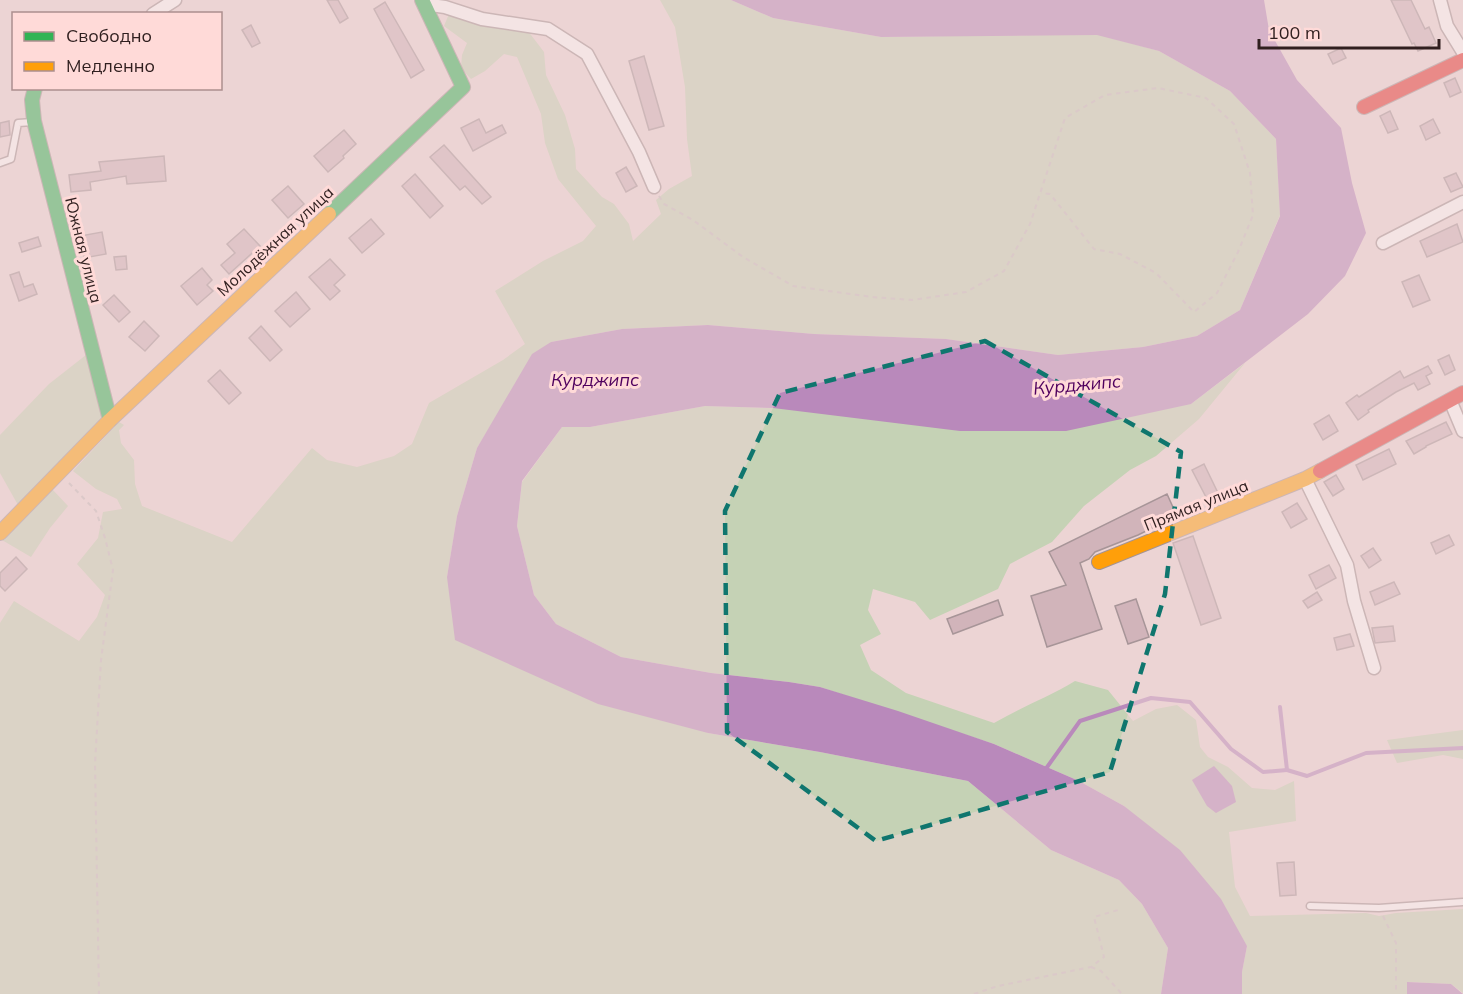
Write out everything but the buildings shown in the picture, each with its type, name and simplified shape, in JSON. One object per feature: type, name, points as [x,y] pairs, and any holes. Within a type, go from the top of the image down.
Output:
[{"type":"street","points":[[156,12],[174,0]]},
{"type":"street","points":[[1440,0],[1447,26],[1463,52]]},
{"type":"street","points":[[423,2],[482,19],[548,29],[587,54],[639,152],[654,187]]},
{"type":"street","name":"Молодёжная улица","points":[[0,533],[110,420],[463,87],[423,2]]},
{"type":"street","points":[[1364,107],[1463,60]]},
{"type":"street","name":"Южная улица","points":[[34,90],[32,100],[34,122],[110,420]]},
{"type":"street","points":[[1383,243],[1463,202]]},
{"type":"street","name":"Прямая улица","points":[[1099,562],[1305,479],[1463,393]]},
{"type":"street","points":[[1450,400],[1463,431]]},
{"type":"street","points":[[1305,479],[1347,564],[1354,601],[1374,668]]},
{"type":"lane","points":[[0,163],[11,159],[18,123],[34,122]]},
{"type":"lane","points":[[1310,906],[1379,908],[1463,902]]},
{"type":"path","points":[[654,187],[664,204],[693,220],[743,257],[793,286],[912,300],[966,292],[1004,271],[1030,224],[1065,118],[1105,95],[1158,88],[1206,98],[1234,124],[1250,173],[1253,215],[1238,252],[1217,292],[1194,312],[1156,273],[1120,254],[1094,249],[1050,194],[1041,193]]},
{"type":"path","points":[[58,472],[96,511],[113,570],[101,660],[95,764],[99,994]]},
{"type":"path","points":[[1379,908],[1396,943],[1396,994]]},
{"type":"path","points":[[974,994],[998,986],[1091,967],[1104,957],[1094,917],[1118,910]]},
{"type":"path","points":[[1091,967],[1101,971],[1122,994]]},
{"type":"highlighted area","points":[[985,341],[1181,452],[1165,594],[1110,772],[876,841],[727,732],[725,511],[780,393]]},
{"type":"green space","points":[[660,0],[731,0],[773,18],[881,37],[1097,34],[1159,51],[1230,91],[1276,139],[1280,215],[1240,310],[1197,336],[1143,347],[1058,355],[946,339],[814,334],[708,325],[622,329],[551,342],[501,409],[477,448],[457,516],[447,577],[708,733],[968,781],[1051,850],[1119,880],[1142,904],[1168,948],[1161,994],[0,994],[0,623],[14,601],[79,641],[97,617],[105,595],[77,564],[98,538],[103,512],[122,509],[117,499],[96,489],[73,471],[119,422],[124,425],[119,430],[121,443],[134,460],[135,484],[142,506],[232,542],[312,448],[327,460],[357,467],[394,456],[412,444],[429,403],[503,360],[525,344],[495,291],[543,261],[583,241],[596,226],[558,179],[545,143],[541,114],[517,57],[504,54],[485,71],[471,79],[461,68],[462,55],[467,43],[444,26],[449,14],[483,26],[509,26],[528,31],[544,52],[546,75],[565,115],[575,149],[576,169],[602,197],[614,204],[629,224],[633,241],[661,214],[656,200],[669,189],[692,176],[687,139],[685,87],[675,27]]},
{"type":"green space","points":[[86,355],[104,418],[18,505],[0,473],[0,435],[49,384]]},
{"type":"green space","points":[[1245,363],[1199,419],[1156,456],[1130,470],[1084,506],[1052,542],[1010,564],[998,589],[930,620],[915,602],[873,589],[868,610],[881,634],[860,645],[871,670],[906,693],[994,723],[1075,681],[1108,690],[1133,721],[1156,709],[1177,705],[1196,720],[1200,747],[1208,757],[1228,767],[1252,788],[1275,790],[1294,781],[1296,821],[1229,832],[1235,887],[1250,916],[1366,913],[1379,916],[1463,909],[1463,993],[1451,984],[1408,982],[1407,994],[1242,994],[1242,972],[1247,946],[1124,806],[1079,781],[994,744],[820,687],[711,673],[621,657],[556,624],[534,595],[517,526],[522,482],[562,427],[590,427],[705,406],[773,408],[1191,404]]},
{"type":"green space","points":[[52,489],[68,506],[31,557],[2,540]]},
{"type":"green space","points":[[1463,730],[1463,759],[1443,755],[1397,763],[1387,740]]},
{"type":"water","name":"Курджипс","points":[[731,0],[1264,0],[1269,30],[1297,80],[1341,128],[1352,183],[1366,233],[1345,276],[1308,314],[1191,404],[1066,431],[960,431],[773,408],[705,406],[590,427],[562,427],[522,481],[517,526],[534,595],[556,624],[621,657],[711,673],[820,687],[994,744],[1079,781],[1124,806],[1180,850],[1221,899],[1247,946],[1242,972],[1242,994],[1161,994],[1168,948],[1142,904],[1119,880],[1051,850],[968,781],[708,733],[598,704],[455,640],[447,577],[457,516],[477,448],[532,354],[551,342],[622,329],[708,325],[814,334],[946,339],[1058,355],[1143,347],[1197,336],[1240,310],[1280,216],[1276,139],[1230,91],[1159,51],[1097,35],[881,37],[773,18]]},
{"type":"water","points":[[1214,766],[1232,786],[1236,802],[1216,813],[1207,806],[1192,780]]},
{"type":"water","points":[[1407,982],[1451,984],[1463,994],[1407,994]]},
{"type":"waterway","points":[[1045,770],[1080,721],[1151,698],[1190,702],[1231,749],[1263,772],[1287,770]]},
{"type":"waterway","points":[[1280,707],[1287,770],[1307,776],[1366,753],[1463,748]]},
{"type":"traffic: fast","points":[[329,214],[463,87],[422,0]]},
{"type":"traffic: fast","points":[[34,90],[32,100],[34,121],[110,420]]},
{"type":"traffic: slow","points":[[0,533],[110,420],[329,214]]},
{"type":"traffic: slow","points":[[1099,562],[1320,471]]},
{"type":"traffic: jam","points":[[1364,107],[1463,60]]},
{"type":"traffic: jam","points":[[1320,471],[1463,393]]}]
